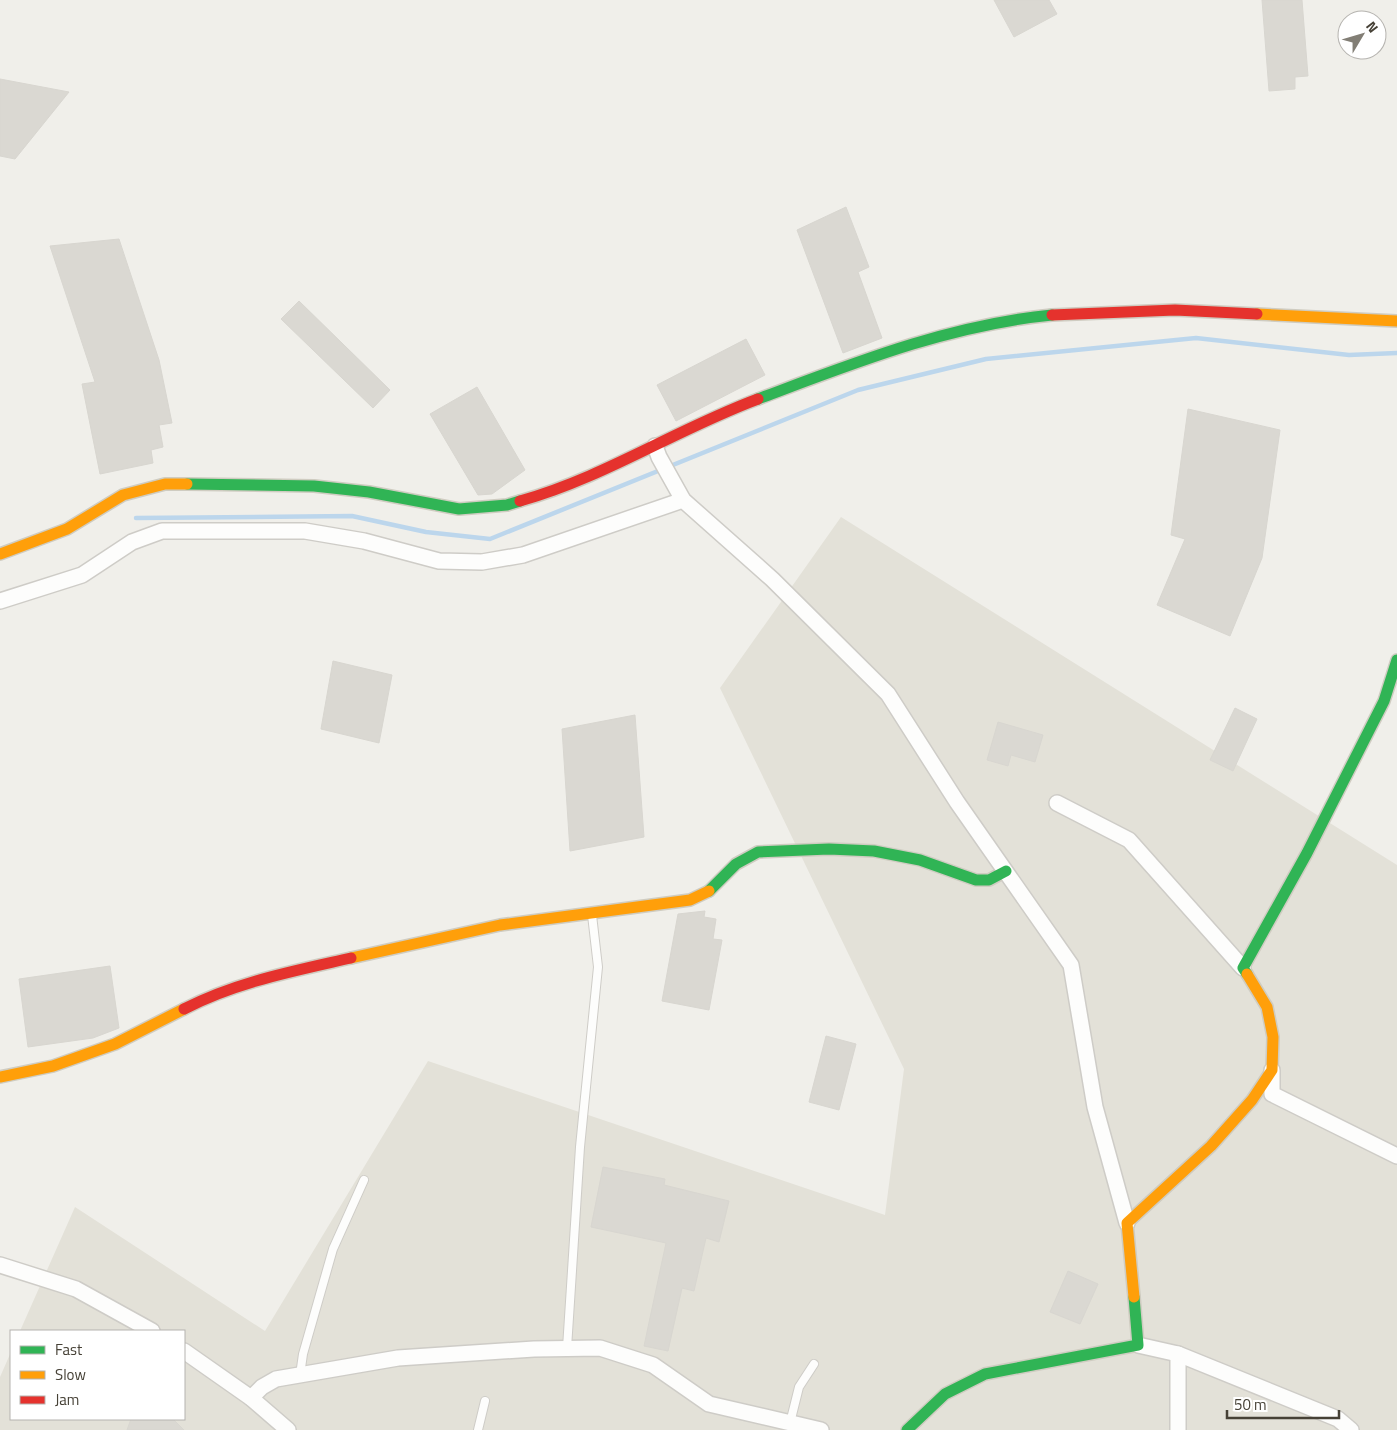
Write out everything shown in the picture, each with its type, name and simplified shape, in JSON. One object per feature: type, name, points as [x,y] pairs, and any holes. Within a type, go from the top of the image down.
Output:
[{"type":"street","points":[[0,554],[66,529],[123,495],[150,486],[180,484],[314,486],[369,492],[442,507],[491,508],[539,496],[657,451],[733,408],[886,351],[950,332],[1020,318],[1059,314],[1174,310],[1397,321]]},
{"type":"street","points":[[657,451],[674,487],[683,500],[772,579],[888,694],[956,802],[1071,965],[1095,1106],[1127,1223],[1138,1344]]},
{"type":"street","points":[[0,600],[82,575],[132,542],[162,531],[306,531],[364,541],[432,560],[482,562],[523,555],[683,500]]},
{"type":"street","points":[[1243,968],[1307,853],[1384,701],[1397,660]]},
{"type":"street","points":[[1057,803],[1129,840],[1243,968],[1267,1007],[1273,1037],[1272,1094],[1397,1156]]},
{"type":"street","points":[[0,1077],[53,1066],[115,1044],[205,998],[244,984],[500,925],[690,900],[711,890],[736,864],[758,852],[829,849],[874,851],[920,860],[976,880],[989,880],[1006,871]]},
{"type":"street","points":[[1127,1223],[1210,1146],[1252,1100],[1272,1070]]},
{"type":"street","points":[[0,1265],[76,1289],[150,1330]]},
{"type":"street","points":[[907,1430],[945,1394],[984,1374],[1138,1344],[1178,1354],[1338,1419],[1351,1430]]},
{"type":"street","points":[[250,1398],[262,1387],[276,1379],[398,1358],[567,1348],[600,1348],[653,1365],[709,1404],[821,1430]]},
{"type":"street","points":[[185,1352],[250,1398],[288,1430]]},
{"type":"street","points":[[1178,1354],[1178,1430]]},
{"type":"lane","points":[[567,1348],[580,1147],[598,967],[592,913]]},
{"type":"lane","points":[[300,1375],[303,1354],[333,1249],[364,1180]]},
{"type":"lane","points":[[790,1423],[799,1387],[814,1364]]},
{"type":"lane","points":[[478,1430],[485,1401]]},
{"type":"shaded area","points":[[841,517],[1397,865],[1397,1430],[0,1430],[0,1377],[10,1354],[10,1420],[185,1420],[185,1330],[20,1330],[75,1207],[265,1331],[428,1061],[885,1215],[904,1069],[720,688]]},
{"type":"building","points":[[994,0],[1049,0],[1057,14],[1014,37]]},
{"type":"building","points":[[1262,0],[1302,0],[1308,76],[1295,77],[1295,89],[1269,91]]},
{"type":"building","points":[[0,79],[69,92],[15,159],[0,156]]},
{"type":"building","points":[[846,207],[869,267],[858,272],[882,338],[843,353],[797,230]]},
{"type":"building","points":[[119,239],[159,360],[172,423],[159,425],[163,447],[151,450],[153,463],[100,474],[82,384],[95,382],[50,246]]},
{"type":"building","points":[[299,301],[390,390],[373,408],[281,319]]},
{"type":"building","points":[[746,339],[765,375],[676,421],[657,385]]},
{"type":"building","points":[[477,387],[525,470],[492,494],[478,495],[430,414]]},
{"type":"building","points":[[1188,409],[1280,430],[1262,558],[1230,636],[1157,605],[1185,539],[1171,535]]},
{"type":"building","points":[[333,661],[392,675],[379,743],[321,729]]},
{"type":"building","points":[[1235,708],[1257,719],[1233,771],[1210,760]]},
{"type":"building","points":[[635,715],[644,837],[570,851],[562,729]]},
{"type":"building","points":[[998,722],[1043,735],[1035,762],[1011,755],[1008,766],[987,760]]},
{"type":"building","points":[[705,911],[704,917],[716,919],[713,939],[722,940],[709,1010],[662,1001],[678,914]]},
{"type":"building","points":[[110,966],[119,1028],[93,1038],[28,1047],[19,979]]},
{"type":"building","points":[[826,1036],[856,1044],[839,1110],[809,1102]]},
{"type":"building","points":[[603,1167],[665,1179],[664,1185],[729,1201],[719,1242],[706,1238],[694,1291],[682,1288],[668,1351],[644,1346],[666,1243],[591,1227]]},
{"type":"building","points":[[1068,1271],[1098,1284],[1080,1324],[1050,1312]]},
{"type":"building","points":[[131,1420],[174,1420],[184,1430],[127,1430]]},
{"type":"waterway","points":[[136,518],[352,516],[426,532],[490,539],[858,390],[986,359],[1196,338],[1349,355],[1397,353]]},
{"type":"traffic: fast","points":[[758,399],[866,359],[939,336],[976,327],[1052,315]]},
{"type":"traffic: fast","points":[[187,484],[314,486],[369,492],[459,509],[507,505],[520,501]]},
{"type":"traffic: fast","points":[[1247,974],[1243,968],[1307,853],[1384,701],[1397,660]]},
{"type":"traffic: fast","points":[[709,891],[736,864],[758,852],[829,849],[874,851],[920,860],[976,880],[989,880],[1006,871]]},
{"type":"traffic: fast","points":[[907,1430],[945,1394],[985,1374],[1138,1345],[1134,1297]]},
{"type":"traffic: slow","points":[[1257,314],[1397,321]]},
{"type":"traffic: slow","points":[[0,554],[67,529],[123,495],[165,484],[187,484]]},
{"type":"traffic: slow","points":[[351,958],[500,925],[690,900],[709,891]]},
{"type":"traffic: slow","points":[[1134,1297],[1127,1223],[1211,1146],[1252,1100],[1272,1070],[1273,1037],[1267,1007],[1247,974]]},
{"type":"traffic: slow","points":[[0,1077],[53,1066],[115,1044],[184,1009]]},
{"type":"traffic: jam","points":[[1052,315],[1175,310],[1257,314]]},
{"type":"traffic: jam","points":[[520,501],[581,480],[698,424],[758,399]]},
{"type":"traffic: jam","points":[[184,1009],[245,984],[351,958]]}]
